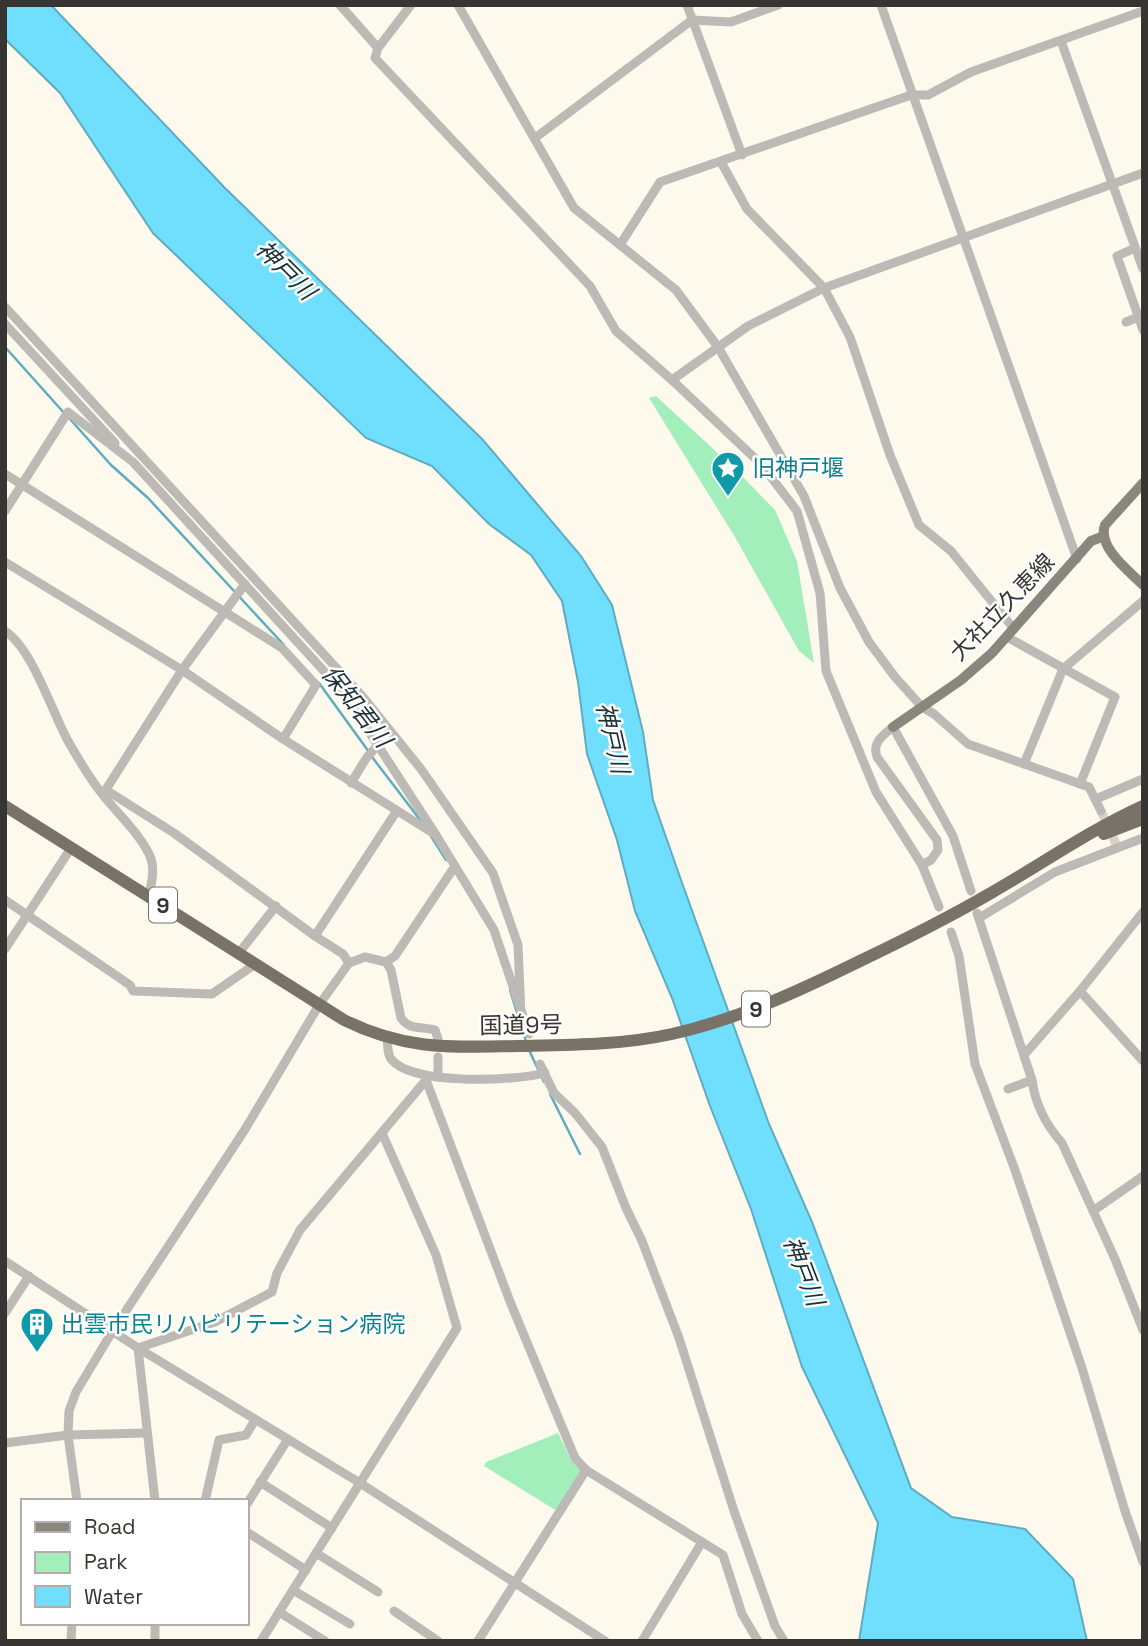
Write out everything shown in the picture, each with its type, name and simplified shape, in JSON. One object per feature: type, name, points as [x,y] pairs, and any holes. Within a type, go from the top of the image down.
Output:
[{"type":"highway","name":"国道9号","points":[[5,806],[254,965],[365,1030],[387,1038],[422,1045],[463,1047],[590,1045],[672,1034],[746,1013],[798,992],[961,911],[1143,806]]},
{"type":"highway","name":"国道9号","points":[[1062,851],[1143,819]]},
{"type":"main road","name":"大社立久恵線","points":[[893,727],[961,680],[992,653],[1091,541],[1104,536],[1105,525],[1143,483]]},
{"type":"main road","points":[[1104,536],[1112,551],[1143,585]]},
{"type":"street","points":[[340,5],[377,48]]},
{"type":"street","points":[[411,5],[377,48],[375,58],[590,286],[616,331],[761,464],[797,511],[820,593],[826,671],[876,792],[922,865],[939,907]]},
{"type":"street","points":[[458,5],[573,208],[676,290],[719,348],[804,496],[840,588],[869,642],[895,677],[922,707],[968,744],[1089,787],[1101,811]]},
{"type":"street","points":[[687,5],[742,155]]},
{"type":"street","points":[[535,138],[692,20],[731,22],[778,5]]},
{"type":"street","points":[[881,5],[1077,559]]},
{"type":"street","points":[[620,245],[660,182],[911,95],[928,95],[971,72],[1143,11]]},
{"type":"street","points":[[1061,41],[1143,269]]},
{"type":"street","points":[[722,162],[747,209],[824,288],[850,337],[890,455],[919,525],[951,551],[1011,632],[1063,669],[1115,696],[1080,784]]},
{"type":"street","points":[[672,380],[748,326],[824,288],[1143,173]]},
{"type":"street","points":[[1135,248],[1117,256],[1141,316],[1143,330]]},
{"type":"street","points":[[5,307],[363,697],[421,769],[492,873],[518,945],[521,1015]]},
{"type":"street","points":[[1126,322],[1141,316]]},
{"type":"street","points":[[5,324],[344,693],[494,930],[529,1034]]},
{"type":"street","points":[[5,511],[68,412],[133,462]]},
{"type":"street","points":[[5,474],[282,648],[316,685],[284,739]]},
{"type":"street","points":[[5,562],[182,670],[351,783],[436,835]]},
{"type":"street","points":[[104,792],[182,670],[245,583]]},
{"type":"street","points":[[1024,764],[1063,669],[1143,601]]},
{"type":"street","points":[[5,631],[15,637],[88,776],[104,792],[151,859],[153,874],[149,896]]},
{"type":"street","points":[[922,865],[931,860],[938,850],[937,840],[875,751],[880,738],[893,727],[953,836],[971,891]]},
{"type":"street","points":[[351,783],[378,745]]},
{"type":"street","points":[[1096,799],[1143,779]]},
{"type":"street","points":[[104,792],[174,833],[343,954],[349,963]]},
{"type":"street","points":[[315,936],[396,812]]},
{"type":"street","points":[[1143,838],[1055,872],[978,916],[1032,1080],[1034,1096],[1051,1131],[1062,1143],[1143,1330]]},
{"type":"street","points":[[5,949],[71,848]]},
{"type":"street","points":[[76,1499],[68,1435],[69,1411],[76,1392],[112,1332],[244,1131],[319,1005],[349,963],[365,957],[386,962],[396,956],[455,866]]},
{"type":"street","points":[[5,900],[130,985],[133,991],[212,994],[254,965]]},
{"type":"street","points":[[238,954],[276,906]]},
{"type":"street","points":[[1024,1055],[1143,912]]},
{"type":"street","points":[[951,932],[960,956],[975,1064],[1015,1170],[1143,1562]]},
{"type":"street","points":[[386,962],[391,970],[401,1018],[412,1028],[435,1030],[438,1039]]},
{"type":"street","points":[[1080,990],[1143,1061]]},
{"type":"street","points":[[387,1038],[388,1054],[392,1060],[427,1078],[526,1078],[542,1068],[554,1093],[575,1113],[602,1147],[679,1338],[734,1511],[775,1626],[784,1641]]},
{"type":"street","points":[[438,1057],[438,1077]]},
{"type":"street","points":[[138,1348],[215,1322],[272,1292],[277,1273],[300,1230],[427,1078]]},
{"type":"street","points":[[427,1078],[511,1304],[575,1458],[586,1470],[723,1556],[743,1614],[758,1641]]},
{"type":"street","points":[[1008,1089],[1032,1080]]},
{"type":"street","points":[[261,1641],[457,1328],[429,1238],[418,1219],[382,1133]]},
{"type":"street","points":[[1093,1211],[1143,1176]]},
{"type":"street","points":[[5,1261],[112,1332],[360,1483],[605,1641]]},
{"type":"street","points":[[5,1313],[29,1276]]},
{"type":"street","points":[[138,1348],[155,1499]]},
{"type":"street","points":[[205,1499],[219,1440],[246,1435],[255,1420]]},
{"type":"street","points":[[5,1443],[68,1435],[146,1433]]},
{"type":"street","points":[[248,1502],[288,1439]]},
{"type":"street","points":[[478,1641],[586,1470]]},
{"type":"street","points":[[260,1482],[332,1528]]},
{"type":"street","points":[[248,1533],[306,1570]]},
{"type":"street","points":[[642,1641],[702,1542]]},
{"type":"street","points":[[316,1553],[378,1592]]},
{"type":"street","points":[[293,1590],[350,1624]]},
{"type":"street","points":[[394,1611],[438,1641]]},
{"type":"street","points":[[279,1612],[325,1641]]},
{"type":"green space","points":[[656,396],[775,510],[797,561],[814,663],[799,651],[735,537],[649,398]]},
{"type":"green space","points":[[558,1433],[571,1460],[581,1470],[557,1511],[484,1466],[486,1462]]},
{"type":"water","name":"神戸川","points":[[5,5],[51,5],[224,187],[483,440],[581,556],[612,605],[643,732],[653,800],[681,880],[769,1124],[812,1222],[911,1488],[952,1517],[1025,1529],[1073,1579],[1087,1641],[859,1641],[878,1523],[802,1367],[751,1209],[710,1106],[672,998],[635,911],[617,840],[587,754],[578,682],[562,601],[531,555],[489,524],[432,466],[366,438],[153,233],[60,93],[5,39]]},
{"type":"waterway","name":"保知君川","points":[[5,347],[65,414]]},
{"type":"waterway","name":"保知君川","points":[[70,419],[111,465],[148,498],[284,645]]},
{"type":"waterway","name":"保知君川","points":[[319,683],[369,752]]},
{"type":"waterway","name":"保知君川","points":[[372,757],[421,821]]},
{"type":"waterway","name":"保知君川","points":[[431,836],[446,860]]},
{"type":"waterway","name":"保知君川","points":[[510,990],[526,1041]]},
{"type":"waterway","name":"保知君川","points":[[529,1050],[544,1082]]},
{"type":"waterway","name":"保知君川","points":[[550,1094],[580,1154]]},
{"type":"tunnel","points":[[1101,811],[1116,844]]},
{"type":"place","name":"旧神戸堰","points":[[728,498]]},
{"type":"place","name":"出雲市民リハビリテーション病院","points":[[37,1354]]}]
